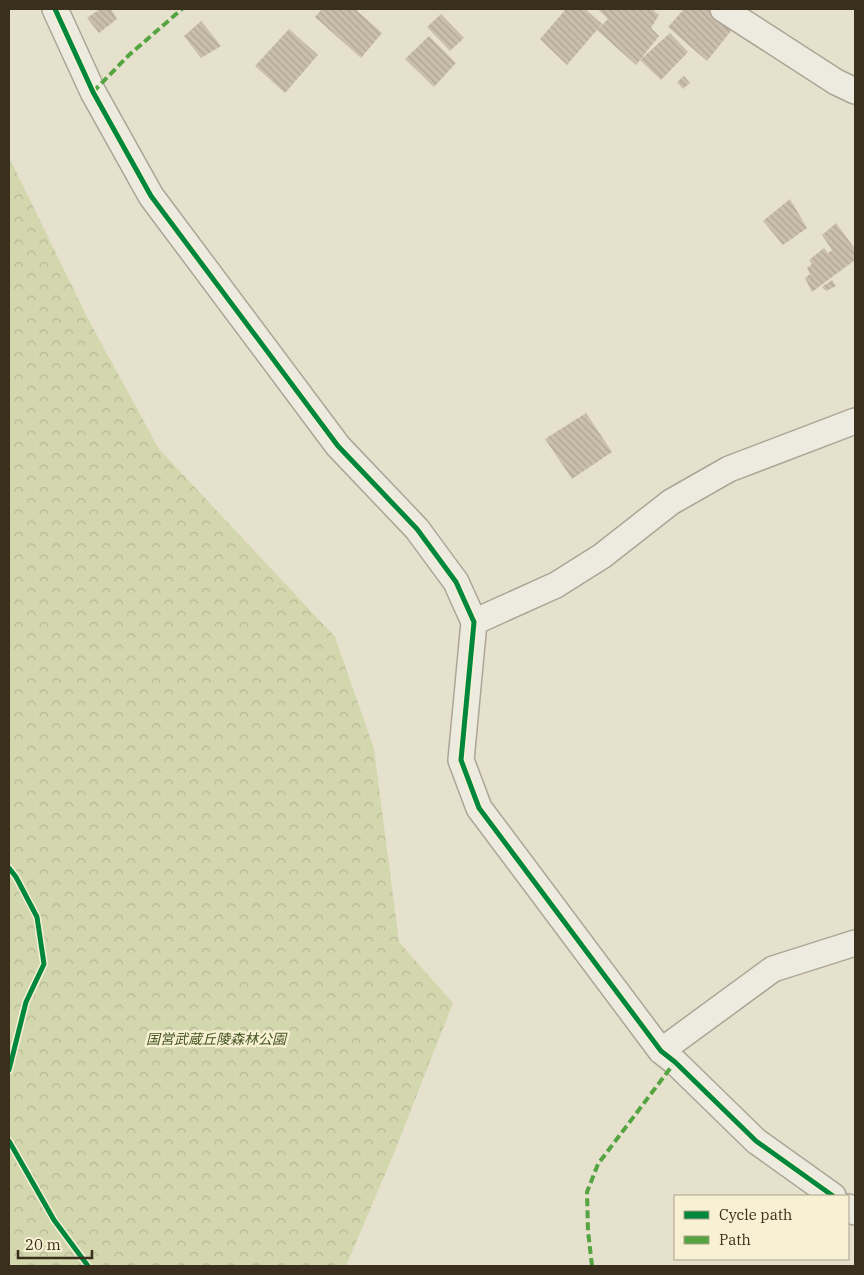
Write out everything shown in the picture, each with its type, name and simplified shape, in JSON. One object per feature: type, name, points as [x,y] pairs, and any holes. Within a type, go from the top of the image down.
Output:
[{"type":"street","points":[[56,9],[93,92],[151,196],[338,446],[417,530],[456,582],[474,622],[461,760],[479,808],[661,1052],[675,1062],[756,1141],[832,1195]]},
{"type":"street","points":[[724,9],[836,82],[855,91]]},
{"type":"street","points":[[474,622],[556,585],[602,556],[670,502],[729,469],[855,421]]},
{"type":"street","points":[[661,1052],[773,969],[855,943]]},
{"type":"green space","name":"国営武蔵丘陵森林公園","points":[[9,157],[87,317],[159,449],[335,637],[374,749],[399,942],[453,1003],[392,1158],[346,1266],[9,1266]]},
{"type":"building","points":[[100,9],[111,9],[117,19],[99,33],[87,18]]},
{"type":"building","points":[[322,9],[355,9],[382,33],[361,58],[315,17]]},
{"type":"building","points":[[566,9],[585,9],[602,24],[567,65],[540,39]]},
{"type":"building","points":[[598,9],[652,9],[659,15],[651,28],[659,36],[636,65],[597,30],[608,19]]},
{"type":"building","points":[[684,9],[714,9],[735,26],[707,61],[668,27]]},
{"type":"building","points":[[441,14],[464,38],[450,51],[427,27]]},
{"type":"building","points":[[201,21],[221,46],[201,58],[184,36]]},
{"type":"building","points":[[289,29],[318,55],[285,93],[255,66]]},
{"type":"building","points":[[670,33],[688,52],[661,80],[640,60]]},
{"type":"building","points":[[429,36],[456,63],[434,87],[405,59]]},
{"type":"building","points":[[684,76],[690,83],[683,89],[677,82]]},
{"type":"building","points":[[790,199],[807,228],[783,245],[763,221]]},
{"type":"building","points":[[836,223],[855,249],[855,260],[812,292],[805,278],[810,274],[807,268],[812,264],[809,260],[824,248],[828,253],[832,250],[822,235]]},
{"type":"building","points":[[832,280],[836,286],[826,291],[822,287]]},
{"type":"building","points":[[586,413],[612,452],[572,479],[545,439]]},
{"type":"marked path","points":[[93,92],[129,55],[182,9]]},
{"type":"marked path","points":[[592,1266],[588,1231],[587,1192],[598,1164],[675,1062]]},
{"type":"cycle path","points":[[55,9],[93,92],[151,196],[338,446],[417,529],[456,582],[474,622],[461,760],[479,808],[661,1051],[675,1062],[756,1141],[832,1195]]},
{"type":"cycle path","points":[[9,868],[16,877],[37,917],[44,964],[26,1002],[9,1070]]},
{"type":"cycle path","points":[[9,1141],[54,1220],[88,1266]]}]
